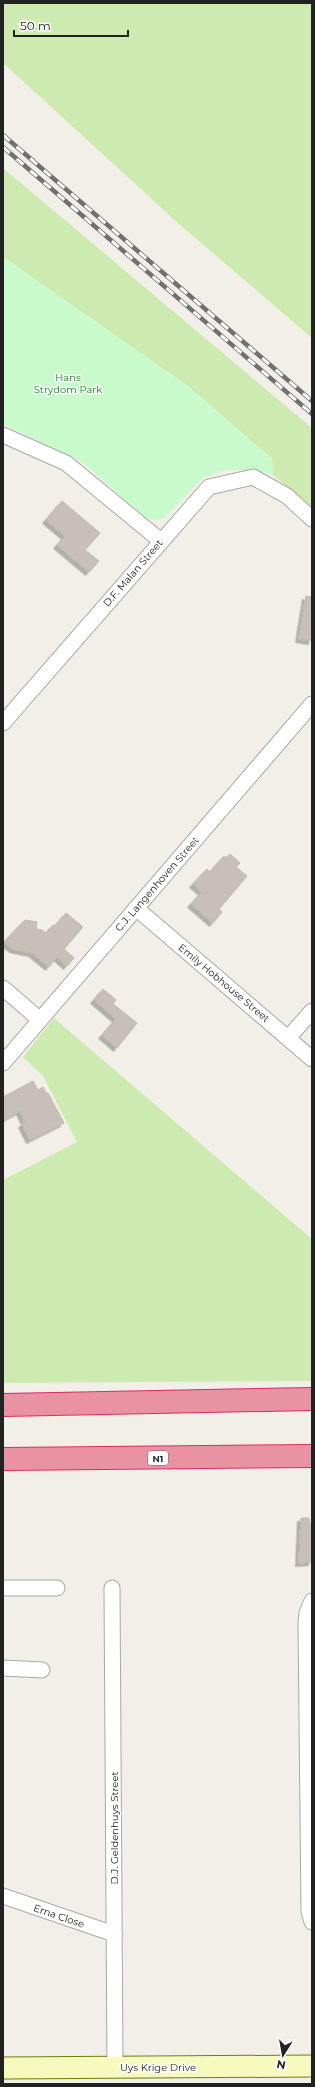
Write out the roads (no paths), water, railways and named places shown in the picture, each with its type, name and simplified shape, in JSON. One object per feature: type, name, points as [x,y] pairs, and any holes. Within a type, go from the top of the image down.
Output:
[{"type":"highway","points":[[3,1405],[312,1399]]},
{"type":"highway","name":"N1","points":[[3,1459],[312,1456]]},
{"type":"street","points":[[3,435],[66,463],[160,541]]},
{"type":"street","name":"D.F. Malan Street","points":[[3,723],[160,541],[209,487],[253,477],[287,496],[312,519]]},
{"type":"street","name":"C.J. Langenhoven Street","points":[[3,1063],[312,704]]},
{"type":"street","name":"Emily Hobhouse Street","points":[[136,908],[312,1058]]},
{"type":"street","points":[[3,988],[40,1020]]},
{"type":"street","points":[[288,1038],[312,1011]]},
{"type":"street","points":[[3,1588],[57,1588]]},
{"type":"street","name":"D.J. Geldenhuys Street","points":[[112,1588],[115,2068]]},
{"type":"street","points":[[312,1601],[307,1613],[306,1623],[308,1911],[312,1922]]},
{"type":"street","points":[[3,1668],[42,1670]]},
{"type":"street","name":"Erna Close","points":[[3,1896],[114,1934]]},
{"type":"street","name":"Uys Krige Drive","points":[[3,2068],[312,2066]]},
{"type":"railway","points":[[3,135],[312,401]]},
{"type":"railway","points":[[3,147],[312,414]]},
{"type":"park label","name":"Hans Strydom Park","points":[[68,382]]}]
